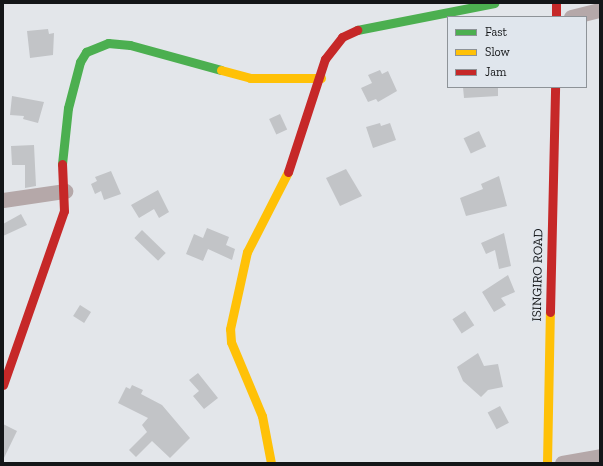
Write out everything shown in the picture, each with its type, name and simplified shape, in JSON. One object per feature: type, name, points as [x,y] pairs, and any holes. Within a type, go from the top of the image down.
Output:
[{"type":"street","points":[[271,463],[262,416],[231,342],[230,329],[247,252],[286,177],[321,78],[325,59],[333,46],[356,30],[494,3]]},
{"type":"street","points":[[556,3],[556,16]]},
{"type":"street","points":[[575,16],[600,10]]},
{"type":"street","points":[[3,385],[60,226],[65,191],[62,151],[68,108],[80,62],[96,46],[108,43],[158,51],[250,78],[321,78]]},
{"type":"street","name":"ISINGIRO ROAD","points":[[547,463],[555,88]]},
{"type":"street","points":[[3,200],[65,191]]},
{"type":"street","points":[[562,463],[600,456]]},
{"type":"building","points":[[48,29],[49,34],[54,33],[53,55],[30,58],[27,31]]},
{"type":"building","points":[[380,70],[382,74],[388,71],[397,91],[378,102],[376,99],[368,102],[361,88],[372,83],[368,75]]},
{"type":"building","points":[[463,88],[498,88],[498,96],[464,98]]},
{"type":"building","points":[[12,96],[44,102],[38,123],[23,119],[24,116],[10,115]]},
{"type":"building","points":[[280,114],[287,129],[276,134],[269,119]]},
{"type":"building","points":[[380,123],[381,126],[390,123],[396,140],[373,148],[366,127]]},
{"type":"building","points":[[479,131],[486,146],[471,154],[464,138]]},
{"type":"building","points":[[34,145],[36,186],[25,188],[25,165],[12,165],[11,146]]},
{"type":"building","points":[[346,169],[362,196],[340,206],[326,178]]},
{"type":"building","points":[[111,171],[121,194],[104,200],[101,191],[95,194],[91,184],[97,181],[95,177]]},
{"type":"building","points":[[499,176],[507,206],[466,216],[460,198],[483,189],[481,184]]},
{"type":"building","points":[[158,190],[169,212],[159,218],[154,209],[139,218],[131,205]]},
{"type":"building","points":[[21,214],[27,225],[3,236],[3,224]]},
{"type":"building","points":[[207,228],[229,237],[226,245],[235,249],[232,260],[208,249],[203,261],[186,254],[194,234],[203,238]]},
{"type":"building","points":[[142,230],[166,253],[158,261],[134,238]]},
{"type":"building","points":[[504,233],[511,266],[499,269],[495,250],[486,254],[481,243]]},
{"type":"building","points":[[508,275],[515,292],[501,298],[506,305],[494,312],[482,292]]},
{"type":"building","points":[[80,305],[91,312],[84,323],[73,316]]},
{"type":"building","points":[[465,311],[474,325],[462,333],[452,319]]},
{"type":"building","points":[[478,353],[484,366],[498,364],[503,387],[488,390],[481,397],[463,381],[457,367]]},
{"type":"building","points":[[198,373],[218,398],[204,409],[193,396],[199,391],[189,380]]},
{"type":"building","points":[[132,385],[143,390],[141,394],[162,405],[190,438],[170,458],[152,441],[136,457],[129,450],[147,432],[142,425],[148,418],[118,403],[126,387],[130,389]]},
{"type":"building","points":[[500,406],[509,423],[497,429],[488,413]]},
{"type":"building","points":[[3,424],[17,431],[3,460]]},
{"type":"traffic: fast","points":[[357,30],[494,3]]},
{"type":"traffic: fast","points":[[62,164],[68,108],[80,62],[86,52],[108,43],[130,45],[221,70]]},
{"type":"traffic: slow","points":[[221,70],[250,78],[321,78]]},
{"type":"traffic: slow","points":[[271,463],[262,416],[231,342],[230,329],[247,252],[288,172]]},
{"type":"traffic: slow","points":[[547,463],[550,312]]},
{"type":"traffic: jam","points":[[556,3],[556,16]]},
{"type":"traffic: jam","points":[[288,172],[325,59],[342,37],[357,30]]},
{"type":"traffic: jam","points":[[550,312],[555,88]]},
{"type":"traffic: jam","points":[[3,385],[64,211],[62,164]]}]
